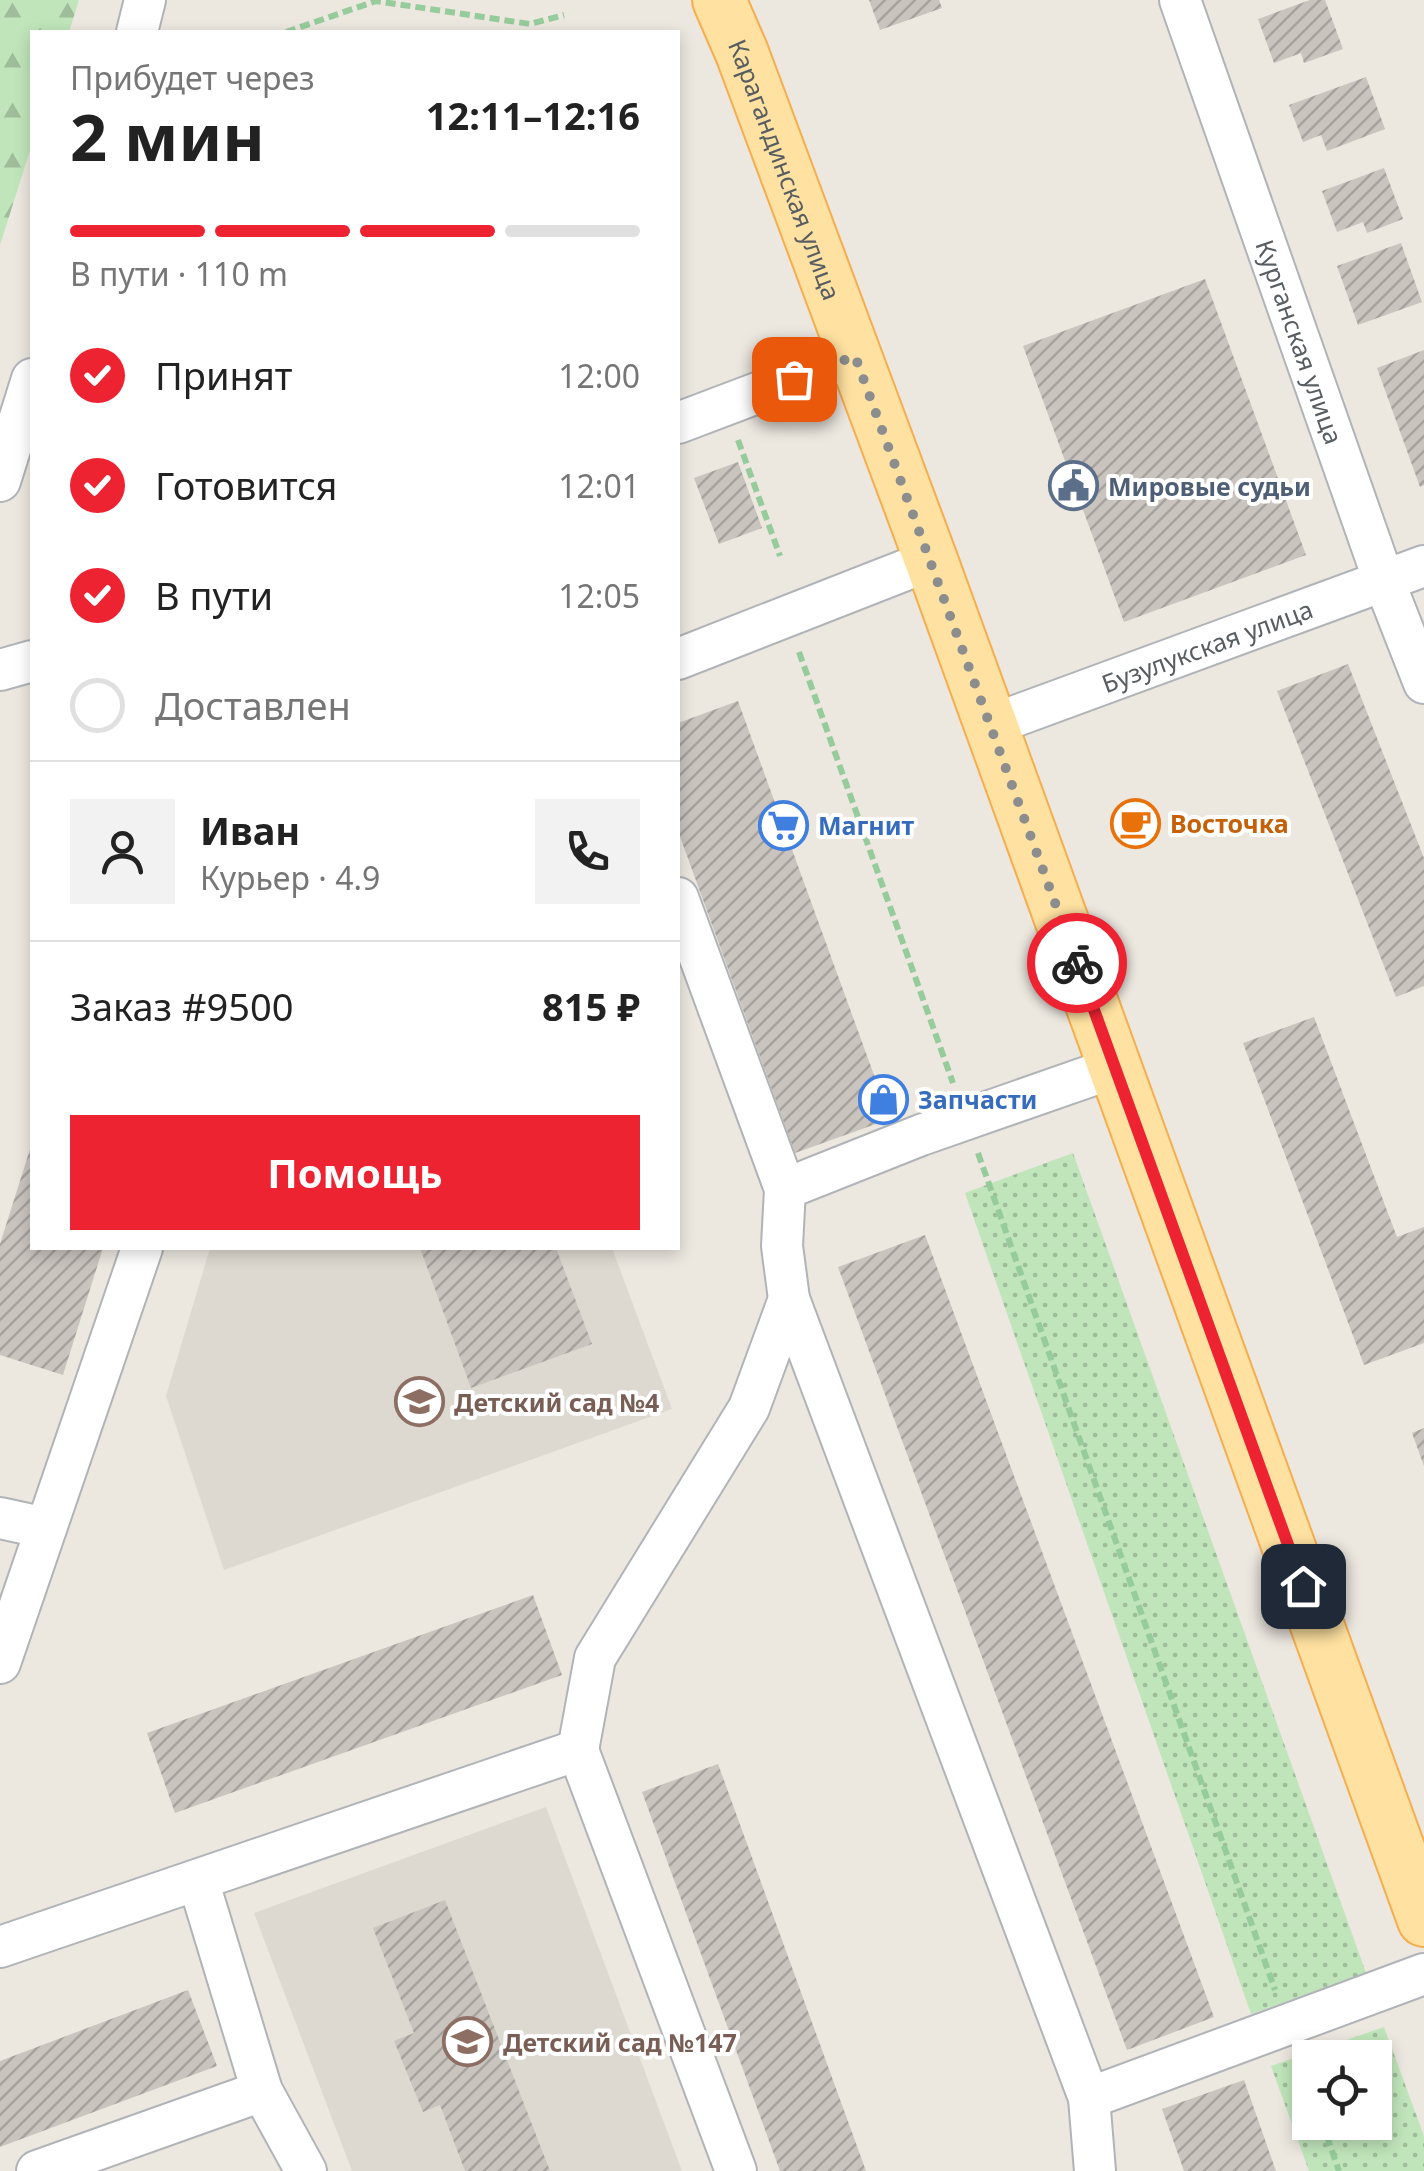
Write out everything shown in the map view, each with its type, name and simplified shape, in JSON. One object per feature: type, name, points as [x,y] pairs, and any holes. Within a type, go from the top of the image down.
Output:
[{"type":"main road","name":"Карагандинская улица","points":[[719,0],[931,560],[1424,1920]]},
{"type":"street","points":[[138,30],[145,0]]},
{"type":"street","name":"Курганская улица","points":[[1180,0],[1384,581],[1424,683]]},
{"type":"street","points":[[680,422],[855,356]]},
{"type":"street","points":[[0,481],[30,385]]},
{"type":"street","points":[[680,658],[931,560]]},
{"type":"street","name":"Бузулукская улица","points":[[990,725],[1424,566]]},
{"type":"street","points":[[0,670],[30,661]]},
{"type":"street","points":[[680,903],[785,1189],[782,1246],[790,1299],[1089,2098],[1095,2171]]},
{"type":"street","points":[[785,1189],[921,1135],[1116,1067]]},
{"type":"street","points":[[0,1663],[141,1250]]},
{"type":"street","points":[[736,2171],[578,1750],[595,1658],[749,1408],[790,1299]]},
{"type":"street","points":[[0,1518],[46,1528]]},
{"type":"street","points":[[0,1948],[578,1750]]},
{"type":"street","points":[[198,1880],[262,2091],[306,2171]]},
{"type":"street","points":[[1089,2098],[1424,1974]]},
{"type":"street","points":[[36,2171],[262,2091]]},
{"type":"path","points":[[292,30],[376,1],[530,24],[564,14]]},
{"type":"path","points":[[736,434],[780,556]]},
{"type":"path","points":[[796,643],[957,1093]]},
{"type":"path","points":[[976,1148],[1282,2008]]},
{"type":"path","points":[[1328,2140],[1339,2171]]},
{"type":"shaded area","name":"Детский сад №4","points":[[209,1250],[613,1250],[672,1409],[224,1570],[166,1396]]},
{"type":"shaded area","name":"Детский сад №147","points":[[546,1807],[682,2171],[352,2171],[254,1913]]},
{"type":"green space","points":[[0,0],[79,0],[70,30],[30,30],[30,150],[0,245]]},
{"type":"green space","points":[[1073,1153],[1366,1973],[1251,2014],[965,1193]]},
{"type":"green space","points":[[1384,2027],[1389,2040],[1346,2040]]},
{"type":"green space","points":[[1392,2049],[1424,2136],[1424,2171],[1309,2171],[1298,2140],[1392,2140]]},
{"type":"green space","points":[[1292,2059],[1292,2124],[1271,2066]]},
{"type":"building","points":[[869,0],[939,0],[942,8],[880,30]]},
{"type":"building","points":[[1310,0],[1325,0],[1343,49],[1304,63],[1301,53],[1274,63],[1258,19]]},
{"type":"building","points":[[1366,77],[1385,129],[1327,151],[1321,135],[1303,142],[1289,105]]},
{"type":"building","points":[[1384,168],[1403,219],[1367,233],[1363,222],[1337,232],[1322,191]]},
{"type":"building","points":[[1401,243],[1422,302],[1358,325],[1337,266]]},
{"type":"building","points":[[1205,279],[1306,555],[1124,622],[1023,346]]},
{"type":"building","points":[[1424,350],[1424,485],[1420,487],[1377,368]]},
{"type":"building","points":[[738,462],[762,528],[719,544],[694,478]]},
{"type":"building","points":[[1348,664],[1424,858],[1424,986],[1396,997],[1277,691]]},
{"type":"building","points":[[738,701],[890,1119],[795,1153],[680,837],[680,722]]},
{"type":"building","points":[[1314,1017],[1397,1237],[1424,1227],[1424,1343],[1364,1365],[1243,1043]]},
{"type":"building","points":[[30,1149],[30,1250],[102,1250],[63,1375],[0,1355],[0,1244]]},
{"type":"building","points":[[925,1235],[1214,2017],[1127,2050],[838,1267]]},
{"type":"building","points":[[421,1250],[557,1250],[592,1344],[471,1388]]},
{"type":"building","points":[[1424,1428],[1424,1466],[1412,1433]]},
{"type":"building","points":[[533,1595],[562,1675],[175,1813],[147,1733]]},
{"type":"building","points":[[718,1764],[866,2171],[780,2171],[642,1792]]},
{"type":"building","points":[[445,1900],[550,2171],[465,2171],[440,2105],[423,2112],[394,2041],[414,2033],[373,1928]]},
{"type":"building","points":[[188,1990],[217,2066],[0,2147],[0,2061]]},
{"type":"building","points":[[1244,2080],[1276,2171],[1184,2171],[1162,2109]]},
{"type":"way so far","points":[[794,379],[855,356],[1077,963]]},
{"type":"place","name":"Мировые судьи","points":[[1073,486]]},
{"type":"place","name":"Восточка","points":[[1135,823]]},
{"type":"place","name":"Магнит","points":[[783,825]]},
{"type":"place","name":"Запчасти","points":[[883,1099]]},
{"type":"place","name":"Детский сад №4","points":[[419,1402]]},
{"type":"place","name":"Детский сад №147","points":[[468,2042]]},
{"type":"route","points":[[1077,963],[1303,1586]]}]
